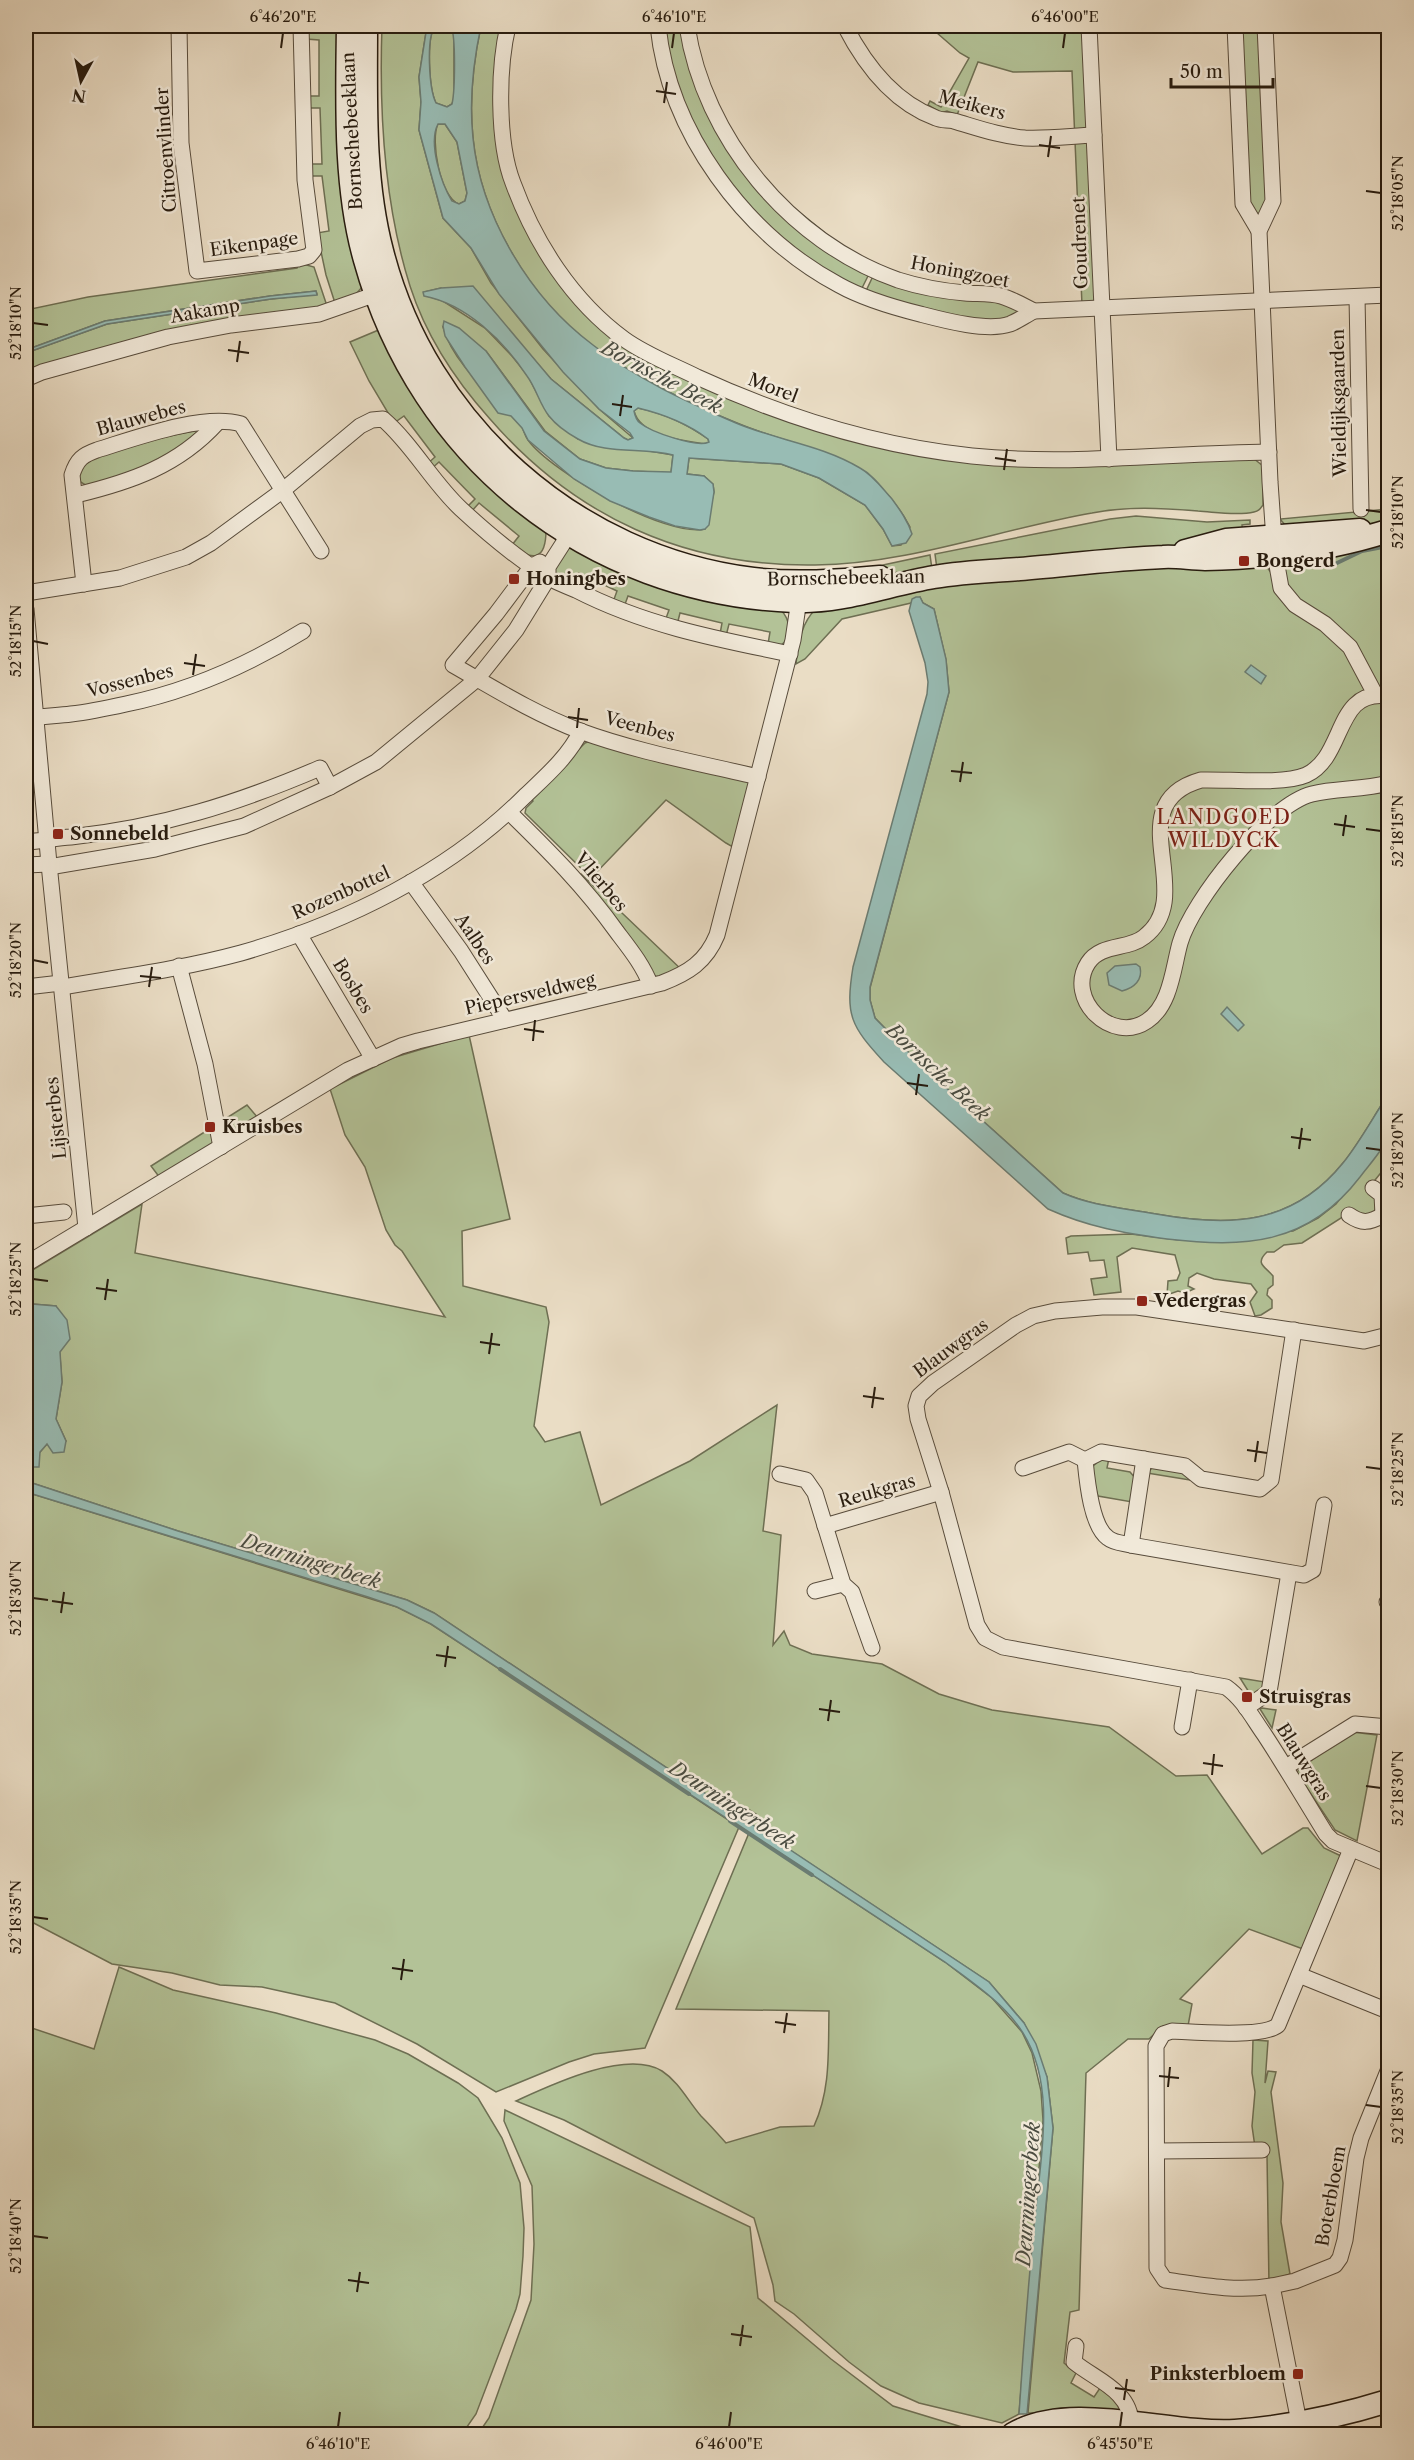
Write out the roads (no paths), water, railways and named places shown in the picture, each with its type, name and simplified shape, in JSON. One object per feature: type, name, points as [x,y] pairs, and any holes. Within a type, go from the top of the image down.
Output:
[{"type":"street","name":"Citroenvlinder","points":[[180,26],[181,143],[197,271]]},
{"type":"street","name":"Eikenpage","points":[[197,271],[298,259],[309,256],[314,250],[304,180],[301,26]]},
{"type":"street","name":"Bornschebeeklaan","points":[[348,26],[347,100],[350,165],[362,249],[384,291]]},
{"type":"street","name":"Bornschebeeklaan","points":[[366,26],[369,165],[389,329],[426,398],[452,432],[494,477],[522,502],[569,523],[620,562],[694,587],[747,597],[800,591],[834,599],[935,577],[1167,557],[1226,540],[1274,545],[1352,530],[1389,530]]},
{"type":"street","name":"Morel","points":[[508,26],[501,75],[502,129],[512,181],[536,236],[566,282],[596,315],[626,340],[663,361],[732,393],[803,420],[931,451],[1014,459],[1109,459],[1269,452]]},
{"type":"street","name":"Honingzoet","points":[[658,26],[669,78],[693,138],[727,191],[771,237],[839,285],[892,307],[947,321],[995,327],[1009,324],[1034,311],[1389,295]]},
{"type":"street","name":"Honingzoet","points":[[687,26],[700,81],[726,135],[761,183],[815,234],[874,270],[899,280],[940,291],[1002,296],[1034,311]]},
{"type":"street","name":"Meikers","points":[[845,26],[866,62],[882,82],[899,97],[938,119],[951,120],[998,134],[1025,138],[1094,135]]},
{"type":"street","name":"Goudrenet","points":[[1089,26],[1109,459]]},
{"type":"street","points":[[1235,26],[1243,204],[1260,231]]},
{"type":"street","points":[[1265,26],[1273,201],[1260,231],[1274,545],[1281,588],[1295,605],[1325,624],[1350,647],[1382,695],[1356,703],[1348,714],[1327,757],[1318,768],[1305,776],[1281,780],[1201,780],[1188,784],[1171,797],[1161,817],[1160,834],[1167,894],[1161,921],[1142,939],[1096,954],[1088,963],[1083,974],[1083,996],[1095,1016],[1104,1022],[1126,1027],[1145,1023],[1153,1016],[1162,1004],[1168,989],[1184,933],[1213,886],[1255,834],[1276,814],[1311,794],[1389,783]]},
{"type":"street","name":"Aakamp","points":[[26,379],[42,372],[168,337],[231,325],[319,314],[384,291]]},
{"type":"street","name":"Wieldijksgaarden","points":[[1357,297],[1361,509]]},
{"type":"street","points":[[26,594],[120,578],[186,557],[211,543],[282,491],[360,426],[372,420],[383,419],[395,430],[458,507],[502,546],[549,578],[624,613],[658,624],[693,634],[790,654]]},
{"type":"street","name":"Blauwebes","points":[[84,584],[72,475],[75,465],[83,455],[150,434],[198,423],[232,422],[241,424],[282,491]]},
{"type":"street","name":"Blauwebes","points":[[76,495],[122,484],[155,470],[186,451],[217,423]]},
{"type":"street","points":[[282,491],[321,551]]},
{"type":"street","points":[[532,566],[540,562],[555,537],[569,523]]},
{"type":"street","points":[[26,866],[49,865],[155,849],[244,826],[330,787],[376,762],[477,679],[516,630],[549,578],[548,567],[564,542],[569,523]]},
{"type":"street","name":"Veenbes","points":[[532,566],[496,614],[453,665],[525,707],[581,731],[656,753],[758,777]]},
{"type":"street","name":"Piepersveldweg","points":[[26,1264],[338,1075],[373,1059],[409,1043],[651,986],[688,972],[702,960],[713,945],[758,777],[790,654],[800,591]]},
{"type":"street","name":"Lijsterbes","points":[[26,609],[30,718],[49,865],[86,1228]]},
{"type":"street","name":"Vossenbes","points":[[30,718],[72,714],[128,704],[173,692],[209,680],[259,658],[303,631]]},
{"type":"street","name":"Rozenbottel","points":[[26,987],[61,985],[179,966],[240,953],[299,934],[357,910],[411,882],[481,837],[572,749],[581,731]]},
{"type":"street","points":[[26,842],[124,831],[170,821],[256,795],[320,768],[330,787]]},
{"type":"street","points":[[1305,776],[1311,794]]},
{"type":"street","name":"Vlierbes","points":[[509,812],[595,901],[644,968],[651,986]]},
{"type":"street","name":"Aalbes","points":[[411,882],[461,951],[505,1020]]},
{"type":"street","points":[[1161,921],[1184,933]]},
{"type":"street","name":"Bosbes","points":[[299,934],[373,1059]]},
{"type":"street","points":[[179,966],[206,1064],[221,1147]]},
{"type":"street","points":[[1349,1215],[1360,1222],[1371,1222],[1386,1217],[1382,1195],[1374,1188]]},
{"type":"street","points":[[26,1216],[64,1212]]},
{"type":"street","name":"Blauwgras","points":[[1389,1335],[1364,1341],[1137,1307],[1067,1310],[1033,1316],[1016,1325],[933,1383],[919,1396],[916,1406],[977,1625],[985,1638],[1003,1647],[1226,1687],[1237,1695],[1246,1708],[1286,1767],[1326,1834],[1333,1841],[1389,1864]]},
{"type":"street","points":[[1085,1460],[1101,1452],[1144,1459],[1185,1466],[1196,1476],[1212,1481],[1260,1489],[1270,1482],[1294,1330]]},
{"type":"street","points":[[1023,1468],[1069,1452],[1085,1460]]},
{"type":"street","points":[[1131,1545],[1144,1459]]},
{"type":"street","points":[[1085,1460],[1087,1484],[1096,1519],[1105,1537],[1131,1545],[1304,1575],[1313,1570],[1324,1505]]},
{"type":"street","name":"Reukgras","points":[[780,1474],[806,1480],[815,1493],[843,1584],[852,1592],[872,1648]]},
{"type":"street","name":"Reukgras","points":[[825,1527],[941,1492]]},
{"type":"street","points":[[1246,1708],[1269,1692],[1289,1573]]},
{"type":"street","points":[[815,1591],[843,1584]]},
{"type":"street","points":[[1182,1727],[1190,1680]]},
{"type":"street","points":[[1286,1767],[1355,1724],[1389,1727]]},
{"type":"street","points":[[1299,2422],[1272,2286],[1254,2289],[1217,2288],[1165,2280],[1156,2268],[1158,2151],[1156,2046],[1163,2034],[1172,2031],[1244,2033],[1272,2031],[1278,2025],[1351,1849]]},
{"type":"street","points":[[1299,1975],[1389,2011]]},
{"type":"street","name":"Boterbloem","points":[[1272,2286],[1295,2281],[1335,2265],[1340,2258],[1345,2240],[1356,2158],[1361,2138],[1389,2072]]},
{"type":"street","points":[[1158,2151],[1262,2150]]},
{"type":"street","points":[[1077,2346],[1074,2362],[1122,2396],[1131,2413],[1131,2424]]},
{"type":"street","points":[[1020,2431],[1054,2420],[1073,2419],[1234,2431],[1299,2422],[1389,2401]]},
{"type":"water","points":[[427,26],[435,26],[430,41],[430,76],[434,96],[436,103],[447,107],[452,104],[454,41],[451,26],[481,26],[472,96],[473,138],[478,168],[486,197],[498,226],[529,280],[570,326],[626,368],[699,407],[736,423],[815,448],[865,471],[892,499],[906,520],[912,534],[906,543],[892,546],[883,529],[865,505],[819,478],[781,464],[689,458],[687,474],[704,476],[713,484],[709,525],[700,530],[675,526],[610,501],[574,479],[528,440],[522,428],[511,416],[498,413],[445,336],[444,321],[459,328],[486,351],[544,431],[580,459],[606,468],[671,472],[673,455],[600,447],[578,439],[567,432],[549,416],[527,376],[495,337],[455,307],[424,296],[423,292],[441,288],[473,286],[551,379],[624,438],[628,440],[633,438],[630,433],[599,409],[563,372],[499,294],[471,248],[443,218],[419,130],[421,102],[419,77]],"holes":[[[438,124],[445,124],[457,142],[467,193],[465,201],[459,204],[452,201],[437,163],[434,142]],[[638,408],[666,416],[683,424],[700,433],[709,442],[695,443],[654,431],[638,421],[634,411]]]},
{"type":"water","points":[[316,291],[317,295],[271,299],[107,324],[26,353],[26,350],[105,321]]},
{"type":"water","points":[[920,597],[923,603],[934,609],[946,659],[949,692],[870,987],[870,1000],[875,1018],[923,1067],[1063,1193],[1097,1204],[1183,1218],[1234,1220],[1258,1217],[1281,1210],[1303,1199],[1323,1184],[1343,1163],[1388,1095],[1390,1116],[1388,1136],[1384,1146],[1340,1200],[1319,1217],[1297,1229],[1273,1237],[1223,1243],[1135,1234],[1092,1225],[1063,1215],[1048,1209],[884,1062],[864,1039],[853,1019],[851,1009],[853,967],[927,694],[925,663],[909,611],[912,599]]},
{"type":"water","points":[[1251,665],[1266,676],[1261,684],[1245,672]]},
{"type":"water","points":[[1136,964],[1140,967],[1141,972],[1134,986],[1122,991],[1109,985],[1107,973],[1115,966]]},
{"type":"water","points":[[1227,1007],[1244,1025],[1238,1031],[1221,1014]]},
{"type":"water","points":[[32,1304],[56,1306],[67,1320],[70,1339],[60,1352],[62,1382],[56,1419],[66,1441],[64,1452],[53,1453],[47,1444],[40,1452],[39,1467],[28,1467],[26,1312]]},
{"type":"water","points":[[26,1481],[178,1531],[407,1600],[434,1613],[989,1982],[1024,2023],[1036,2044],[1047,2077],[1053,2128],[1027,2414],[1019,2414],[1044,2128],[1043,2103],[1034,2055],[1023,2033],[1007,2012],[945,1962],[431,1624],[397,1607],[368,1597],[26,1492]]},
{"type":"waterway","points":[[1302,567],[1337,563],[1362,551],[1388,546]]},
{"type":"waterway","name":"Deurningerbeek","points":[[500,1669],[689,1794]]},
{"type":"waterway","name":"Deurningerbeek","points":[[730,1821],[812,1875]]},
{"type":"place","name":"Bongerd","points":[[1244,561]]},
{"type":"place","name":"Honingbes","points":[[514,579]]},
{"type":"place","name":"Sonnebeld","points":[[58,834]]},
{"type":"place","name":"Kruisbes","points":[[210,1127]]},
{"type":"place","name":"Vedergras","points":[[1142,1301]]},
{"type":"place","name":"Struisgras","points":[[1247,1697]]},
{"type":"place","name":"Pinksterbloem","points":[[1298,2374]]},
{"type":"district","name":"LANDGOED WILDYCK","points":[[1224,828]]},
{"type":"water label","name":"Bornsche Beek","points":[[662,377]]},
{"type":"water label","name":"Bornsche Beek","points":[[938,1072]]}]
